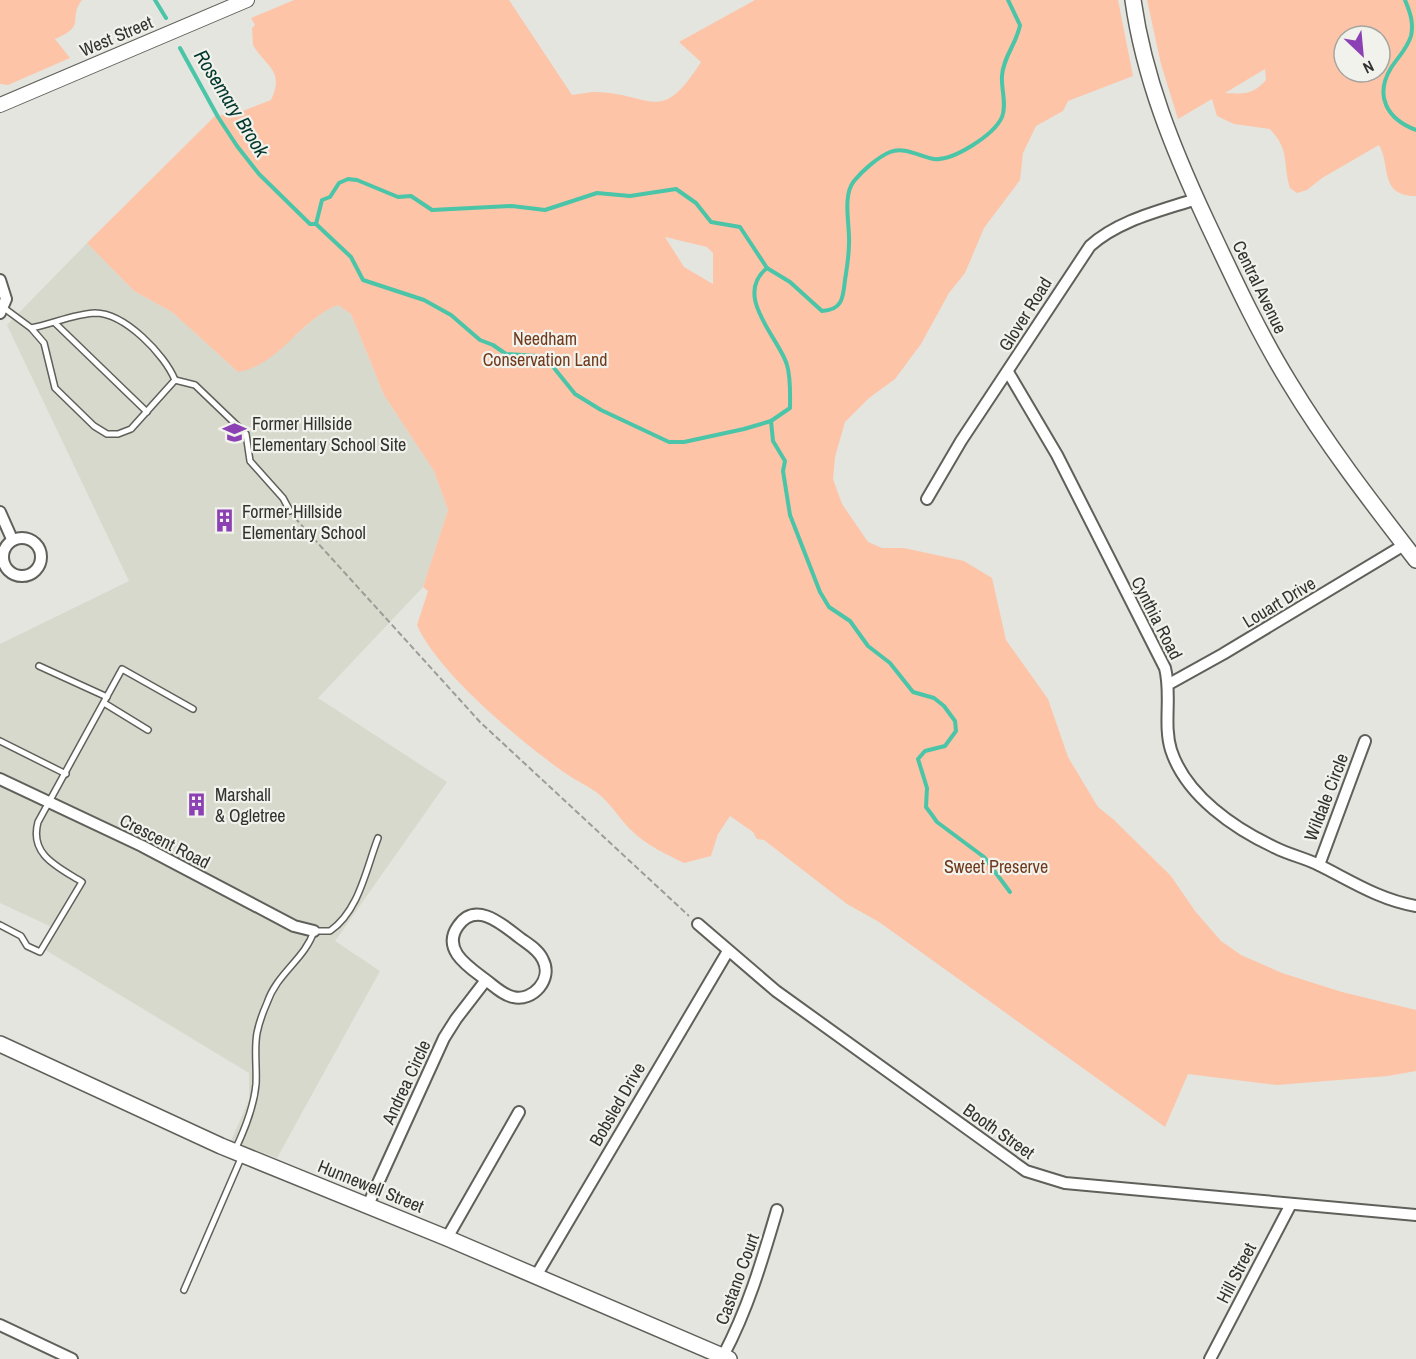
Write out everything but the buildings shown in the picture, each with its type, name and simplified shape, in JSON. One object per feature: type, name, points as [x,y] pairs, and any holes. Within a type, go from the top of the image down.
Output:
[{"type":"main road","name":"Central Avenue","points":[[1133,0],[1145,61],[1159,106],[1196,199],[1258,327],[1287,380],[1335,452],[1416,560]]},
{"type":"main road","name":"Hunnewell Street","points":[[0,1044],[238,1152],[447,1238],[726,1358]]},
{"type":"street","name":"West Street","points":[[0,105],[247,0]]},
{"type":"street","name":"Glover Road","points":[[927,499],[961,441],[1090,246],[1102,234],[1125,223],[1196,199]]},
{"type":"street","points":[[0,280],[6,299],[2,310]]},
{"type":"street","name":"Cynthia Road","points":[[1008,372],[1057,454],[1165,668],[1169,684],[1171,750],[1183,774],[1223,818],[1277,849],[1319,865],[1377,896],[1416,906]]},
{"type":"street","points":[[0,512],[12,539]]},
{"type":"street","name":"Louart Drive","points":[[1169,684],[1404,545]]},
{"type":"street","name":"Wildale Circle","points":[[1319,865],[1365,741]]},
{"type":"street","name":"Crescent Road","points":[[0,779],[142,846],[294,926],[314,931]]},
{"type":"street","points":[[474,915],[488,915],[497,920],[537,951],[546,968],[540,987],[524,998],[507,995],[486,980],[461,960],[453,946],[457,927],[474,915]]},
{"type":"street","name":"Booth Street","points":[[698,924],[776,990],[1026,1171],[1065,1183],[1416,1215]]},
{"type":"street","name":"Bobsled Drive","points":[[536,1276],[728,951]]},
{"type":"street","name":"Andrea Circle","points":[[368,1205],[444,1038],[486,980]]},
{"type":"street","points":[[447,1238],[519,1112]]},
{"type":"street","name":"Hill Street","points":[[1210,1359],[1291,1204]]},
{"type":"street","name":"Castano Court","points":[[726,1358],[753,1292],[777,1210]]},
{"type":"street","points":[[0,1325],[72,1359]]},
{"type":"lane","points":[[2,310],[31,328],[44,343],[55,388],[94,426],[107,434],[118,435],[131,429],[175,381]]},
{"type":"lane","points":[[31,328],[98,313],[128,325],[170,366],[175,381]]},
{"type":"lane","points":[[55,323],[147,412]]},
{"type":"lane","points":[[175,381],[195,385],[246,434],[250,461],[283,498],[290,511]]},
{"type":"lane","points":[[39,666],[107,697]]},
{"type":"lane","points":[[0,925],[21,936],[27,946],[40,952],[82,882],[44,857],[35,835],[38,822],[123,669],[193,709]]},
{"type":"lane","points":[[104,703],[148,730]]},
{"type":"lane","points":[[0,741],[66,774]]},
{"type":"lane","points":[[184,1290],[245,1129],[256,1085],[257,1034],[268,999],[280,976],[302,956],[314,931],[330,931],[345,916],[358,894],[378,838]]},
{"type":"path","points":[[290,511],[342,573],[480,722],[516,758],[541,777],[587,819],[666,897],[698,924]]},
{"type":"shaded area","points":[[87,243],[134,291],[172,312],[238,372],[295,336],[324,310],[338,305],[351,314],[384,395],[434,471],[448,510],[423,587],[318,698],[447,782],[335,941],[380,971],[277,1158],[231,1141],[249,1100],[249,1073],[44,949],[56,929],[0,903],[0,644],[129,581],[7,325]]},
{"type":"green space","points":[[0,0],[82,0],[76,13],[74,26],[55,39],[70,58],[8,85],[0,84]]},
{"type":"green space","points":[[294,0],[509,0],[572,95],[596,92],[655,102],[665,100],[675,94],[701,62],[679,42],[755,0],[1118,0],[1133,76],[1068,101],[1063,111],[1036,126],[1023,153],[1020,180],[984,228],[965,273],[949,293],[921,344],[895,379],[869,398],[845,422],[835,457],[833,479],[842,504],[868,542],[882,548],[904,548],[964,561],[992,578],[1006,640],[1048,699],[1068,757],[1098,807],[1171,876],[1195,911],[1221,941],[1241,955],[1282,973],[1342,992],[1416,1010],[1416,1071],[1388,1076],[1277,1085],[1188,1074],[1165,1127],[879,922],[847,904],[764,840],[757,839],[753,832],[730,816],[718,834],[711,856],[684,863],[639,837],[601,796],[547,760],[482,705],[443,664],[427,644],[417,625],[428,591],[423,587],[448,510],[434,471],[384,395],[351,314],[338,305],[312,320],[266,361],[238,372],[172,312],[134,291],[87,243],[215,116],[235,114],[271,100],[275,90],[275,75],[253,45],[252,28],[255,25],[251,18]],"holes":[[[665,237],[707,247],[713,253],[713,284],[684,267]]]},
{"type":"green space","points":[[1147,0],[1416,0],[1416,196],[1404,195],[1391,185],[1379,145],[1322,178],[1307,190],[1297,193],[1290,188],[1281,144],[1270,129],[1234,124],[1217,116],[1212,99],[1178,119],[1161,64]],"holes":[[[1265,69],[1266,80],[1252,91],[1225,93]]]},
{"type":"waterway","name":"Rosemary Brook","points":[[155,0],[166,18]]},
{"type":"waterway","name":"Rosemary Brook","points":[[180,48],[218,117],[237,146],[259,174],[310,224],[316,224],[322,200],[330,197],[339,183],[348,179],[357,180],[398,197],[411,196],[432,210],[512,206],[545,210],[597,193],[630,196],[676,189],[696,203],[711,222],[740,227],[767,268],[790,282],[822,311],[834,308],[841,302],[849,252],[848,194],[857,177],[880,157],[896,150],[934,159],[952,156],[972,146],[998,124],[1004,107],[1003,69],[1020,25],[1008,0]]},
{"type":"waterway","name":"Rosemary Brook","points":[[1405,0],[1411,18],[1411,36],[1386,78],[1384,97],[1386,105],[1397,120],[1416,130]]},
{"type":"waterway","points":[[316,224],[351,257],[363,280],[424,300],[451,315],[480,340],[506,354],[537,356],[550,363],[575,394],[601,410],[669,442],[684,442],[744,429],[771,421],[790,408],[790,381],[787,365],[756,304],[754,291],[758,279],[767,268]]},
{"type":"waterway","points":[[771,421],[773,441],[785,461],[783,471],[790,515],[820,592],[829,607],[850,621],[868,646],[890,663],[913,692],[934,698],[944,706],[955,721],[956,731],[945,746],[925,751],[918,759],[927,788],[926,807],[937,822],[984,857],[1010,892]]},
{"type":"place","name":"Former Hillside Elementary School Site","points":[[234,433]]},
{"type":"place","name":"Former Hillside Elementary School","points":[[224,521]]},
{"type":"place","name":"Marshall & Ogletree","points":[[197,804]]},
{"type":"park label","name":"Needham Conservation Land","points":[[545,348]]},
{"type":"park label","name":"Sweet Preserve","points":[[996,866]]}]
